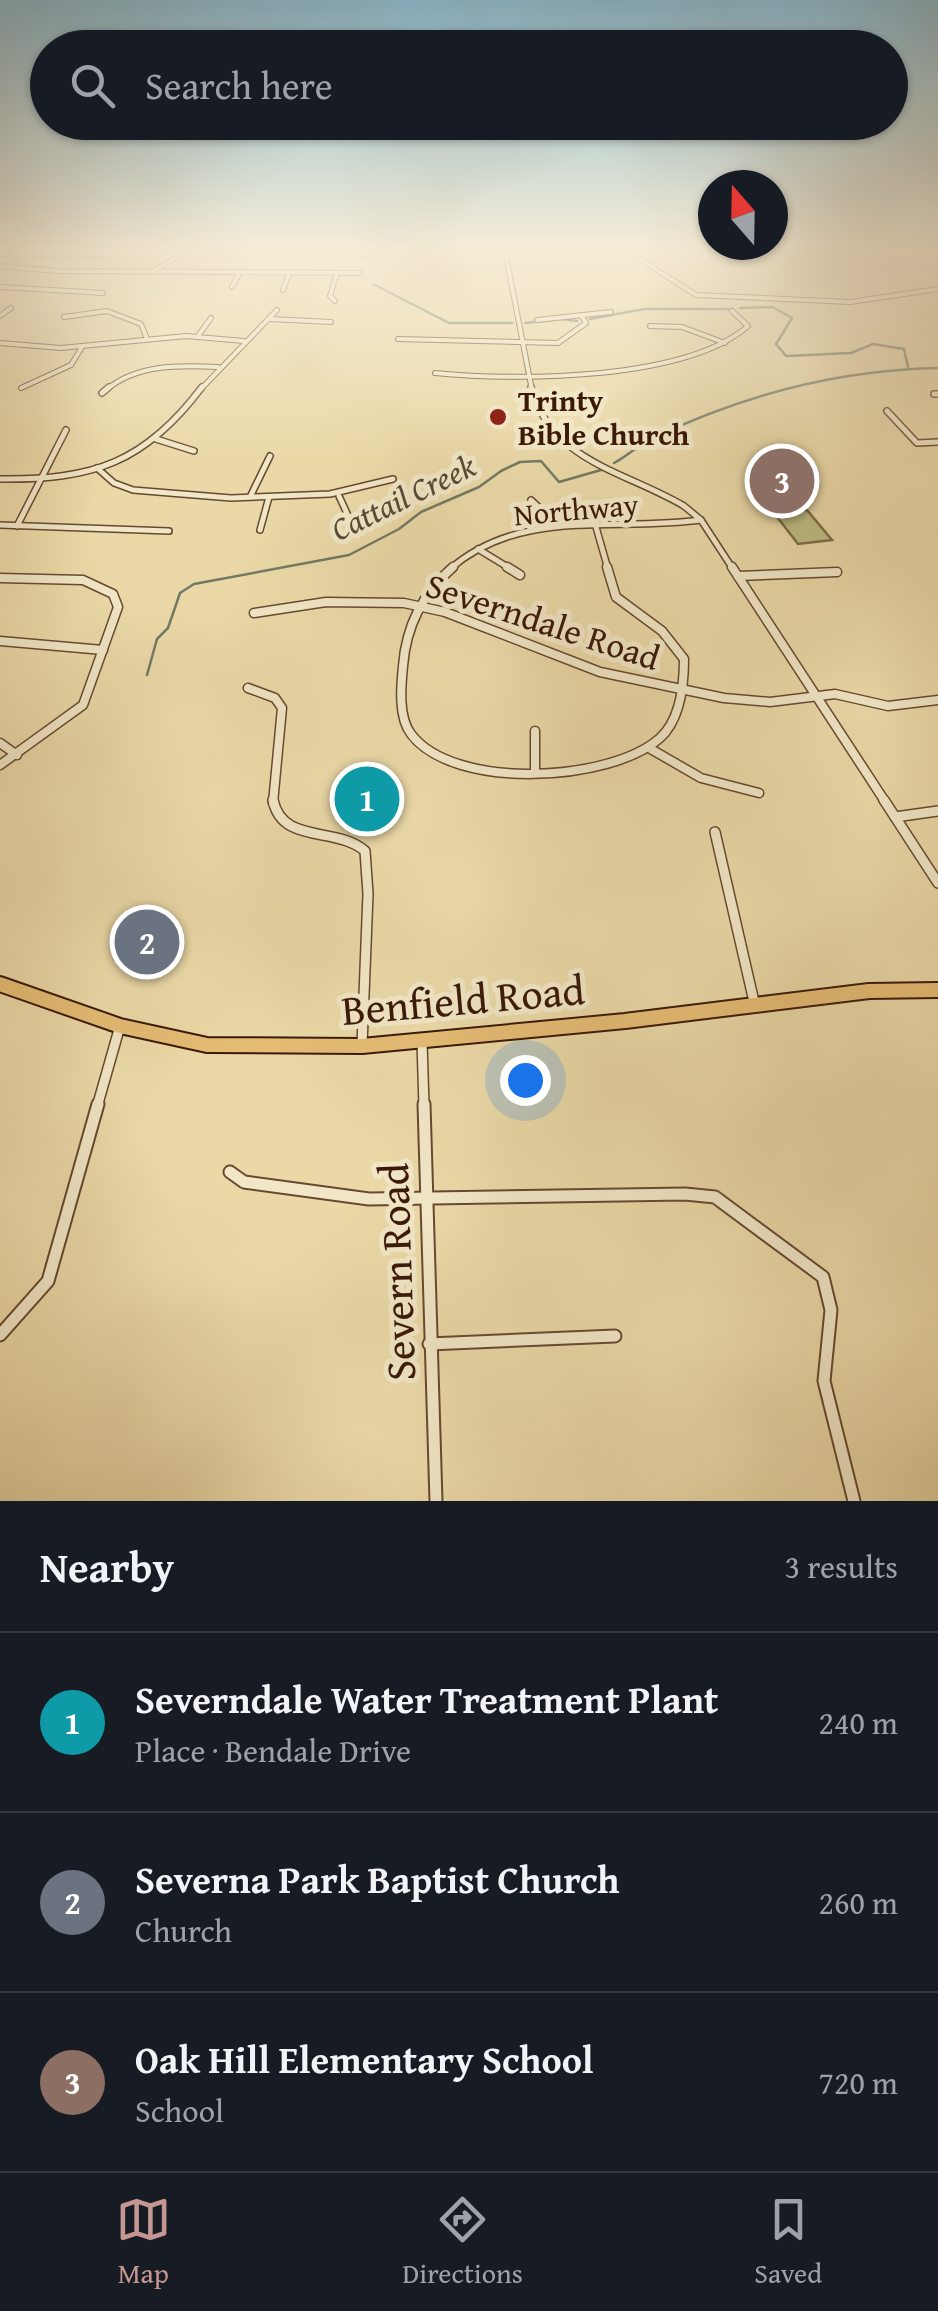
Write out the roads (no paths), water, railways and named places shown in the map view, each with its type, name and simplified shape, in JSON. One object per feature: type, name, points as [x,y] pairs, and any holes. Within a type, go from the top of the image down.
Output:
[{"type":"main road","name":"Benfield Road","points":[[0,984],[120,1026],[207,1045],[362,1046],[755,1006],[869,990],[938,990]]},
{"type":"street","points":[[135,321],[142,324],[147,338]]},
{"type":"street","points":[[198,336],[209,321]]},
{"type":"street","points":[[0,479],[42,479],[97,468],[156,439],[218,368],[268,321]]},
{"type":"street","points":[[312,321],[332,322]]},
{"type":"street","points":[[518,321],[542,420],[556,437],[682,503],[701,520],[938,883]]},
{"type":"street","points":[[398,339],[564,342],[584,325],[582,321]]},
{"type":"street","points":[[435,373],[530,374],[636,368],[725,343],[748,329],[745,321]]},
{"type":"street","points":[[650,326],[682,327],[725,343]]},
{"type":"street","points":[[1,344],[82,347],[198,336],[244,341]]},
{"type":"street","points":[[22,388],[71,365],[82,347]]},
{"type":"street","points":[[102,393],[138,372],[178,366],[218,368]]},
{"type":"street","points":[[887,411],[917,443],[938,442]]},
{"type":"street","points":[[16,526],[33,502],[50,453],[66,430]]},
{"type":"street","points":[[156,439],[194,451]]},
{"type":"street","points":[[252,496],[270,456]]},
{"type":"street","points":[[97,468],[114,484],[133,490],[252,496],[339,496],[392,479]]},
{"type":"street","points":[[260,530],[269,496]]},
{"type":"street","points":[[339,496],[350,520]]},
{"type":"street","points":[[531,500],[544,512],[550,527]]},
{"type":"street","name":"Northway","points":[[649,748],[606,766],[486,771],[452,764],[429,752],[410,733],[404,713],[403,666],[411,627],[448,569],[509,535],[550,527],[701,520]]},
{"type":"street","points":[[0,526],[169,531]]},
{"type":"street","points":[[596,527],[616,598],[662,630],[682,655],[680,689],[670,724],[649,748],[686,772],[722,786],[758,793]]},
{"type":"street","points":[[478,549],[520,574]]},
{"type":"street","points":[[738,576],[837,572]]},
{"type":"street","points":[[0,578],[83,580],[108,590],[117,602],[112,630],[83,705],[0,765]]},
{"type":"street","name":"Severndale Road","points":[[254,613],[280,606],[356,600],[423,607],[600,672],[680,689],[760,702],[816,695],[842,695],[888,706],[938,700]]},
{"type":"street","points":[[0,640],[103,650]]},
{"type":"street","points":[[248,688],[275,698],[282,708],[272,800],[278,819],[296,830],[350,838],[365,851],[368,894],[362,1046]]},
{"type":"street","points":[[535,730],[535,770]]},
{"type":"street","points":[[0,743],[16,755]]},
{"type":"street","points":[[895,817],[938,811]]},
{"type":"street","points":[[714,832],[755,1006]]},
{"type":"street","points":[[0,1336],[48,1281],[120,1026]]},
{"type":"street","name":"Severn Road","points":[[422,1041],[436,1501]]},
{"type":"street","points":[[230,1172],[244,1182],[369,1199],[685,1194],[715,1197],[815,1268],[828,1288],[831,1310],[824,1381],[854,1501]]},
{"type":"street","points":[[429,1344],[614,1336]]},
{"type":"waterway","points":[[445,321],[512,323]]},
{"type":"waterway","points":[[525,323],[544,321]]},
{"type":"waterway","points":[[790,321],[776,344],[786,356],[851,353],[873,344],[904,349],[908,367]]},
{"type":"waterway","name":"Cattail Creek","points":[[614,463],[653,438],[756,397],[864,374],[938,368]]},
{"type":"waterway","name":"Cattail Creek","points":[[147,675],[157,639],[168,628],[180,593],[194,584],[349,555],[399,529],[421,512],[479,487],[520,462],[541,461],[559,482],[601,470]]},
{"type":"place","name":"Trinty Bible Church","points":[[498,417]]},
{"type":"place","name":"Oak Hill Elementary School","points":[[782,481]]},
{"type":"place","name":"Severndale Water Treatment Plant","points":[[367,799]]},
{"type":"place","name":"Severna Park Baptist Church","points":[[147,942]]}]
